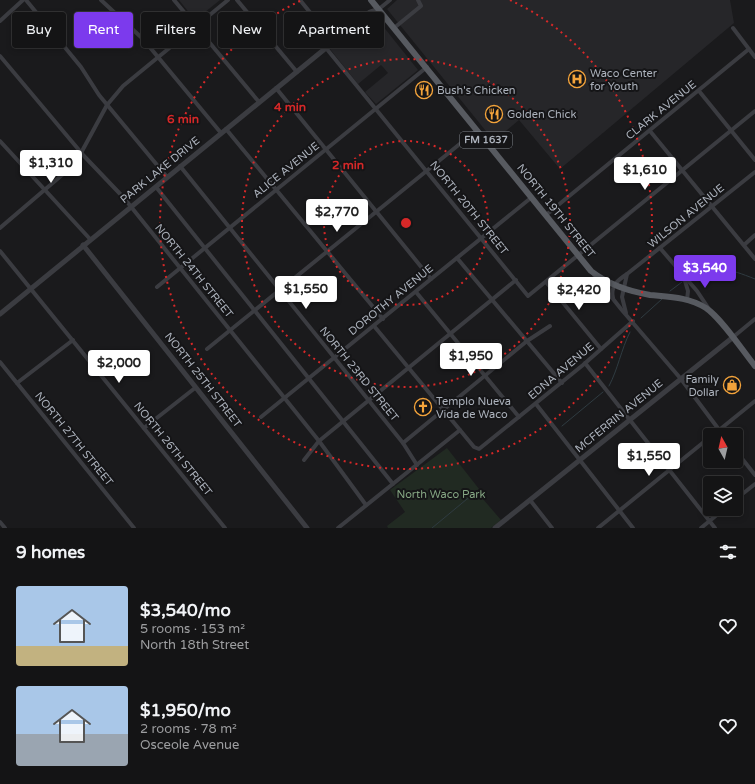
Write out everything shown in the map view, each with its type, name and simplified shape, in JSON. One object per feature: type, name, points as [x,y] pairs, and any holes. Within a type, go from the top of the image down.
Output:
[{"type":"main road","name":"NORTH 19TH STREET","points":[[371,0],[592,271]]},
{"type":"main road","name":"FM 1637","points":[[592,271],[614,285],[624,289],[687,300],[707,309],[755,366]]},
{"type":"street","points":[[0,21],[23,0]]},
{"type":"street","points":[[26,0],[82,67],[107,105],[167,177]]},
{"type":"street","points":[[101,0],[139,35],[221,133]]},
{"type":"street","points":[[174,0],[184,12]]},
{"type":"street","points":[[210,14],[228,0]]},
{"type":"street","points":[[237,0],[297,72]]},
{"type":"street","points":[[300,0],[310,12]]},
{"type":"street","name":"PARK LAKE DRIVE","points":[[370,12],[379,9],[390,0]]},
{"type":"street","points":[[394,28],[420,6],[418,0]]},
{"type":"street","points":[[733,28],[755,57]]},
{"type":"street","points":[[210,44],[259,102]]},
{"type":"street","points":[[0,228],[69,169],[81,153],[107,105],[123,86],[167,48]]},
{"type":"street","name":"PARK LAKE DRIVE","points":[[0,314],[90,239],[326,48]]},
{"type":"street","name":"NORTH 20TH STREET","points":[[326,48],[528,296],[546,282]]},
{"type":"street","name":"CLARK AVENUE","points":[[546,215],[749,49]]},
{"type":"street","name":"NORTH 24TH STREET","points":[[0,56],[81,153],[120,193],[319,441],[366,505]]},
{"type":"street","name":"ALICE AVENUE","points":[[157,286],[376,110],[427,67]]},
{"type":"street","points":[[276,88],[431,279]]},
{"type":"street","points":[[699,91],[755,160]]},
{"type":"street","points":[[601,349],[546,282],[755,111]]},
{"type":"street","points":[[226,129],[383,319]]},
{"type":"street","points":[[206,349],[477,130]]},
{"type":"street","points":[[650,131],[755,259]]},
{"type":"street","points":[[0,140],[27,172],[90,239]]},
{"type":"street","name":"NORTH 23RD STREET","points":[[180,166],[403,443],[417,464]]},
{"type":"street","name":"WILSON AVENUE","points":[[614,285],[755,172]]},
{"type":"street","points":[[156,186],[393,484]]},
{"type":"street","name":"DOROTHY AVENUE","points":[[261,417],[532,197]]},
{"type":"street","points":[[744,245],[755,235]]},
{"type":"street","name":"NORTH 25TH STREET","points":[[83,245],[307,528]]},
{"type":"street","points":[[660,248],[697,291],[714,316]]},
{"type":"street","name":"NORTH 26TH STREET","points":[[0,251],[225,528]]},
{"type":"street","points":[[457,258],[562,383]]},
{"type":"street","name":"NORTH 19TH STREET","points":[[592,271],[614,300],[681,379],[718,428]]},
{"type":"street","points":[[626,313],[622,302],[627,274]]},
{"type":"street","points":[[681,274],[687,284],[687,300]]},
{"type":"street","points":[[304,460],[319,441],[516,280]]},
{"type":"street","points":[[614,285],[612,293],[614,300]]},
{"type":"street","points":[[416,292],[519,417]]},
{"type":"street","name":"MCFERRIN AVENUE","points":[[495,528],[755,320]]},
{"type":"street","name":"EDNA AVENUE","points":[[460,430],[474,446],[482,448],[586,363],[633,321]]},
{"type":"street","points":[[338,528],[460,430],[374,326]]},
{"type":"street","points":[[403,443],[527,341],[550,326]]},
{"type":"street","points":[[17,383],[73,340]]},
{"type":"street","name":"NORTH 27TH STREET","points":[[0,362],[134,528]]},
{"type":"street","points":[[586,363],[715,528]]},
{"type":"street","points":[[144,428],[195,388]]},
{"type":"street","points":[[721,428],[755,401]]},
{"type":"street","points":[[536,404],[579,461],[633,528]]},
{"type":"street","points":[[598,528],[703,443]]},
{"type":"street","points":[[743,460],[755,475]]},
{"type":"street","points":[[743,493],[755,484]]},
{"type":"street","points":[[530,500],[552,528]]},
{"type":"street","points":[[701,528],[715,516]]},
{"type":"street","points":[[0,522],[5,528]]},
{"type":"shaded area","points":[[179,0],[220,0],[205,12],[189,12]]},
{"type":"shaded area","name":"Waco Center for Youth","points":[[397,0],[730,0],[734,23],[560,169],[519,120],[494,141],[387,9]]},
{"type":"shaded area","points":[[384,28],[418,70],[376,104],[365,92],[388,73],[383,67],[381,65],[358,84],[330,49],[384,48]]},
{"type":"green space","name":"North Waco Park","points":[[447,448],[479,489],[476,491],[501,520],[491,528],[388,528],[387,526],[405,512],[390,490]]},
{"type":"waterway","points":[[692,278],[717,270],[724,270],[755,279]]},
{"type":"waterway","points":[[670,291],[682,282]]},
{"type":"waterway","points":[[641,318],[662,299]]},
{"type":"waterway","points":[[609,386],[630,332]]},
{"type":"waterway","points":[[562,426],[603,392]]},
{"type":"waterway","points":[[432,528],[467,499],[476,495]]},
{"type":"place","name":"Waco Center for Youth","points":[[577,79]]},
{"type":"place","name":"Bush's Chicken","points":[[424,90]]},
{"type":"place","name":"Golden Chick","points":[[494,114]]},
{"type":"place","name":"Family Dollar","points":[[732,385]]},
{"type":"place","name":"Templo Nueva Vida de Waco","points":[[423,407]]}]
